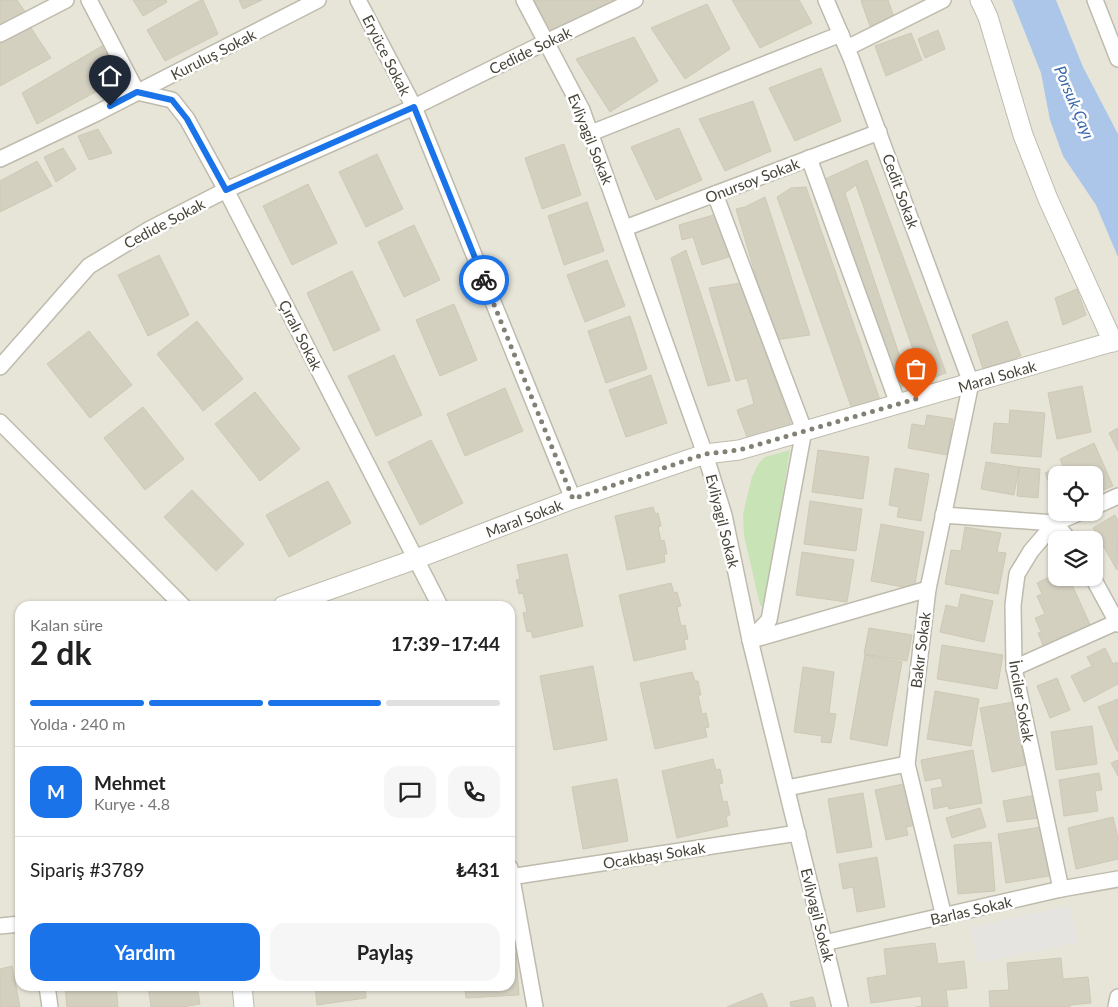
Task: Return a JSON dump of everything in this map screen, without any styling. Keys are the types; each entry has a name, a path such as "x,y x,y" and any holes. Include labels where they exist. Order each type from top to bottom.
{"street":[{"path":"0,34 66,0"},
{"path":"89,0 137,92"},
{"name":"Kuruluş Sokak","path":"0,159 318,0"},
{"name":"Eryüce Sokak","path":"358,0 414,107 573,499"},
{"name":"Evliyagil Sokak","path":"524,0 582,110 705,454 724,515 750,640 840,1007"},
{"name":"Cedide Sokak","path":"0,366 89,266 150,229 226,190 414,107 635,0"},
{"name":"Cedit Sokak","path":"826,0 847,48 879,132 971,383"},
{"path":"847,48 943,0"},
{"path":"980,0 988,17 1026,144 1048,199 1116,344"},
{"path":"1095,0 1118,59"},
{"path":"591,133 841,34"},
{"name":"Çıralı Sokak","path":"137,92 172,100 187,119 226,190 437,601"},
{"name":"Onursoy Sokak","path":"625,228 879,132"},
{"path":"809,158 898,404"},
{"path":"715,194 804,430 770,620 750,640"},
{"name":"Maral Sokak","path":"297,601 416,559 573,499 705,454 739,450 971,383 1116,344"},
{"name":"Bakır Sokak","path":"944,917 906,764 928,589 971,383"},
{"path":"0,422 178,601"},
{"path":"1103,503 1118,496"},
{"path":"943,515 1055,524 1062,521"},
{"path":"1055,524 1061,531"},
{"name":"İnciler Sokak","path":"1055,524 1032,551 1017,574 1013,605 1014,668 1061,889"},
{"path":"1014,668 1118,623 1097,586"},
{"path":"750,640 928,589"},
{"path":"787,788 906,764"},
{"name":"Ocakbaşı Sokak","path":"515,873 798,833"},
{"name":"Barlas Sokak","path":"824,943 1061,889 1118,879"},
{"path":"515,896 535,1007"},
{"path":"0,926 15,924"},
{"path":"48,991 50,1007"},
{"path":"242,991 244,1007"},
{"path":"1116,1007 1118,997"}],"shaded area":[{"path":"0,0 1118,0 1118,1007 0,1007"},
{"path":"1070,906 1078,942 978,963 970,927"}],"green space":[{"path":"790,450 765,606 763,607 760,605 744,536 743,514 752,477 759,463 765,457"}],"water":[{"name":"Porsuk Çayı","path":"1012,0 1056,0 1083,67 1118,134 1118,257 1096,205 1063,156 1050,120 1041,73"}],"building":[{"path":"0,0 17,0 26,13 0,26"},
{"path":"133,0 166,0 167,2 143,16"},
{"path":"203,0 218,34 165,61 147,30"},
{"path":"239,0 262,0 243,9"},
{"path":"534,0 623,0 551,30"},
{"path":"732,0 799,0 812,23 760,48"},
{"path":"888,0 894,17 870,26 861,1"},
{"path":"707,4 730,49 685,79 651,28"},
{"path":"29,25 51,58 0,86 0,40"},
{"path":"938,30 945,49 925,58 918,39"},
{"path":"911,33 922,60 886,76 875,46"},
{"path":"634,37 658,81 610,112 576,59"},
{"path":"102,46 119,79 37,124 22,93"},
{"path":"821,68 841,121 795,141 769,88"},
{"path":"753,101 771,151 725,171 699,119"},
{"path":"679,128 702,180 656,200 631,147"},
{"path":"98,129 112,153 89,160 78,136"},
{"path":"564,144 581,195 542,209 525,158"},
{"path":"63,148 76,169 56,182 44,157"},
{"path":"377,154 403,209 366,227 339,172"},
{"path":"867,160 946,373 924,381 856,185 845,193 909,384 891,390 823,180"},
{"path":"37,161 52,186 0,212 0,181"},
{"path":"308,184 337,243 292,265 263,206"},
{"path":"806,187 881,403 854,415 777,197 791,188"},
{"path":"765,197 810,335 775,340 736,209 745,207"},
{"path":"587,202 604,251 564,265 548,216"},
{"path":"717,214 729,257 702,265 693,237 682,240 679,225"},
{"path":"414,225 440,280 404,297 378,242"},
{"path":"686,250 730,381 708,386 671,258"},
{"path":"159,255 189,315 148,336 118,275"},
{"path":"607,260 625,306 585,322 567,275"},
{"path":"352,271 380,330 334,351 307,293"},
{"path":"741,283 792,427 750,445 737,410 754,404 747,378 736,381 709,288"},
{"path":"1077,289 1086,315 1063,325 1055,298"},
{"path":"454,304 477,360 440,376 416,320"},
{"path":"630,316 647,369 606,383 588,331"},
{"path":"197,321 243,379 203,411 157,354"},
{"path":"1007,321 1021,356 983,369 972,335"},
{"path":"89,331 132,385 90,418 47,364"},
{"path":"394,355 422,415 376,436 348,376"},
{"path":"651,375 667,423 626,437 609,390"},
{"path":"1082,386 1091,432 1057,439 1048,393"},
{"path":"505,388 523,431 465,456 447,414"},
{"path":"255,392 300,449 260,481 215,424"},
{"path":"143,407 184,459 145,490 104,438"},
{"path":"1010,410 1045,413 1041,457 991,453 994,423 1009,424"},
{"path":"927,415 953,419 947,455 908,448 912,424 925,426"},
{"path":"1118,428 1118,451 1109,433"},
{"path":"431,440 463,503 420,525 388,462"},
{"path":"1094,443 1113,486 1103,490 1103,466 1063,466 1060,459"},
{"path":"818,450 869,457 863,499 812,492"},
{"path":"986,462 1019,467 1014,495 981,489"},
{"path":"1019,467 1040,469 1038,498 1017,496"},
{"path":"895,468 929,474 921,521 897,517 899,507 889,505"},
{"path":"328,481 351,523 289,557 266,515"},
{"path":"192,490 244,544 216,571 164,517"},
{"path":"810,501 862,509 856,551 804,544"},
{"path":"653,507 655,514 658,513 661,526 658,527 661,541 664,540 667,554 664,554 665,562 627,570 615,516"},
{"path":"1115,515 1118,521 1117,570 1103,546 1103,531 1095,531 1093,528"},
{"path":"881,524 924,532 914,589 871,581"},
{"path":"965,527 1001,533 997,552 1006,553 998,594 945,584 951,550 961,551"},
{"path":"802,552 854,560 847,602 796,595"},
{"path":"567,554 583,626 533,638 531,631 527,632 523,613 527,612 523,593 519,594 516,580 520,579 517,565"},
{"path":"1048,578 1048,586 1073,586 1093,631 1046,652 1038,633 1041,632 1035,618 1045,614 1037,596 1042,594 1037,583"},
{"path":"671,583 674,593 677,592 681,606 677,607 681,626 685,625 688,639 684,640 686,649 634,661 619,595"},
{"path":"961,594 993,601 984,642 940,632 946,605 958,608"},
{"path":"869,628 912,635 907,661 864,654"},
{"path":"942,645 1003,655 997,689 937,679"},
{"path":"1105,648 1113,664 1117,662 1118,684 1084,702 1071,676 1092,666 1087,657"},
{"path":"865,655 902,662 887,746 850,739"},
{"path":"593,666 607,740 554,750 540,676"},
{"path":"803,667 834,672 829,713 836,714 831,743 821,742 822,736 794,732"},
{"path":"692,672 695,681 698,681 701,695 698,695 702,714 706,713 709,727 705,728 707,737 655,749 640,683"},
{"path":"1057,678 1070,710 1050,718 1037,686"},
{"path":"935,691 979,699 971,746 927,739"},
{"path":"1118,699 1118,751 1117,751 1098,707"},
{"path":"1013,702 1025,765 992,772 980,708"},
{"path":"1092,726 1097,764 1056,770 1051,732"},
{"path":"973,750 982,803 949,809 948,806 934,809 931,789 943,787 941,778 925,781 921,760"},
{"path":"713,759 716,770 720,769 723,783 719,784 723,802 727,801 730,815 726,817 728,826 677,838 662,771"},
{"path":"1118,760 1118,776 1111,763"},
{"path":"1099,773 1102,790 1095,791 1098,811 1064,816 1059,780"},
{"path":"617,779 628,841 583,849 572,787"},
{"path":"908,783 916,825 906,827 908,835 886,840 875,790"},
{"path":"863,793 872,847 837,853 828,799"},
{"path":"1036,795 1039,818 1007,822 1003,801"},
{"path":"980,808 986,827 952,838 946,818"},
{"path":"1113,817 1118,838 1118,859 1076,869 1068,828"},
{"path":"1041,827 1049,876 1006,883 998,834"},
{"path":"991,842 995,891 958,894 954,845"},
{"path":"877,857 885,907 857,912 853,887 843,889 839,864"},
{"path":"935,943 938,964 964,961 967,988 946,990 948,1007 916,1007 922,1006 921,996 871,1003 867,978 887,975 884,949"},
{"path":"516,953 519,995 466,998 465,991 515,991"},
{"path":"1061,958 1063,979 1088,977 1091,1003 1070,1005 1070,1007 990,1007 989,991 1009,990 1007,963"},
{"path":"12,966 15,991 17,991 20,1007 0,1007 0,969"},
{"path":"65,991 116,991 118,1007 67,1007"},
{"path":"149,991 198,991 200,1004 183,1007 151,1007"},
{"path":"316,991 365,991 366,998 317,1005"},
{"path":"762,993 768,1007 727,1007"},
{"path":"813,997 816,1007 791,1007 790,1002"}],"way so far":[{"path":"484,280 573,499 705,454 739,450 916,399"}],"route":[{"path":"110,106 137,92 172,100 187,119 226,190 414,107 484,280"}]}
